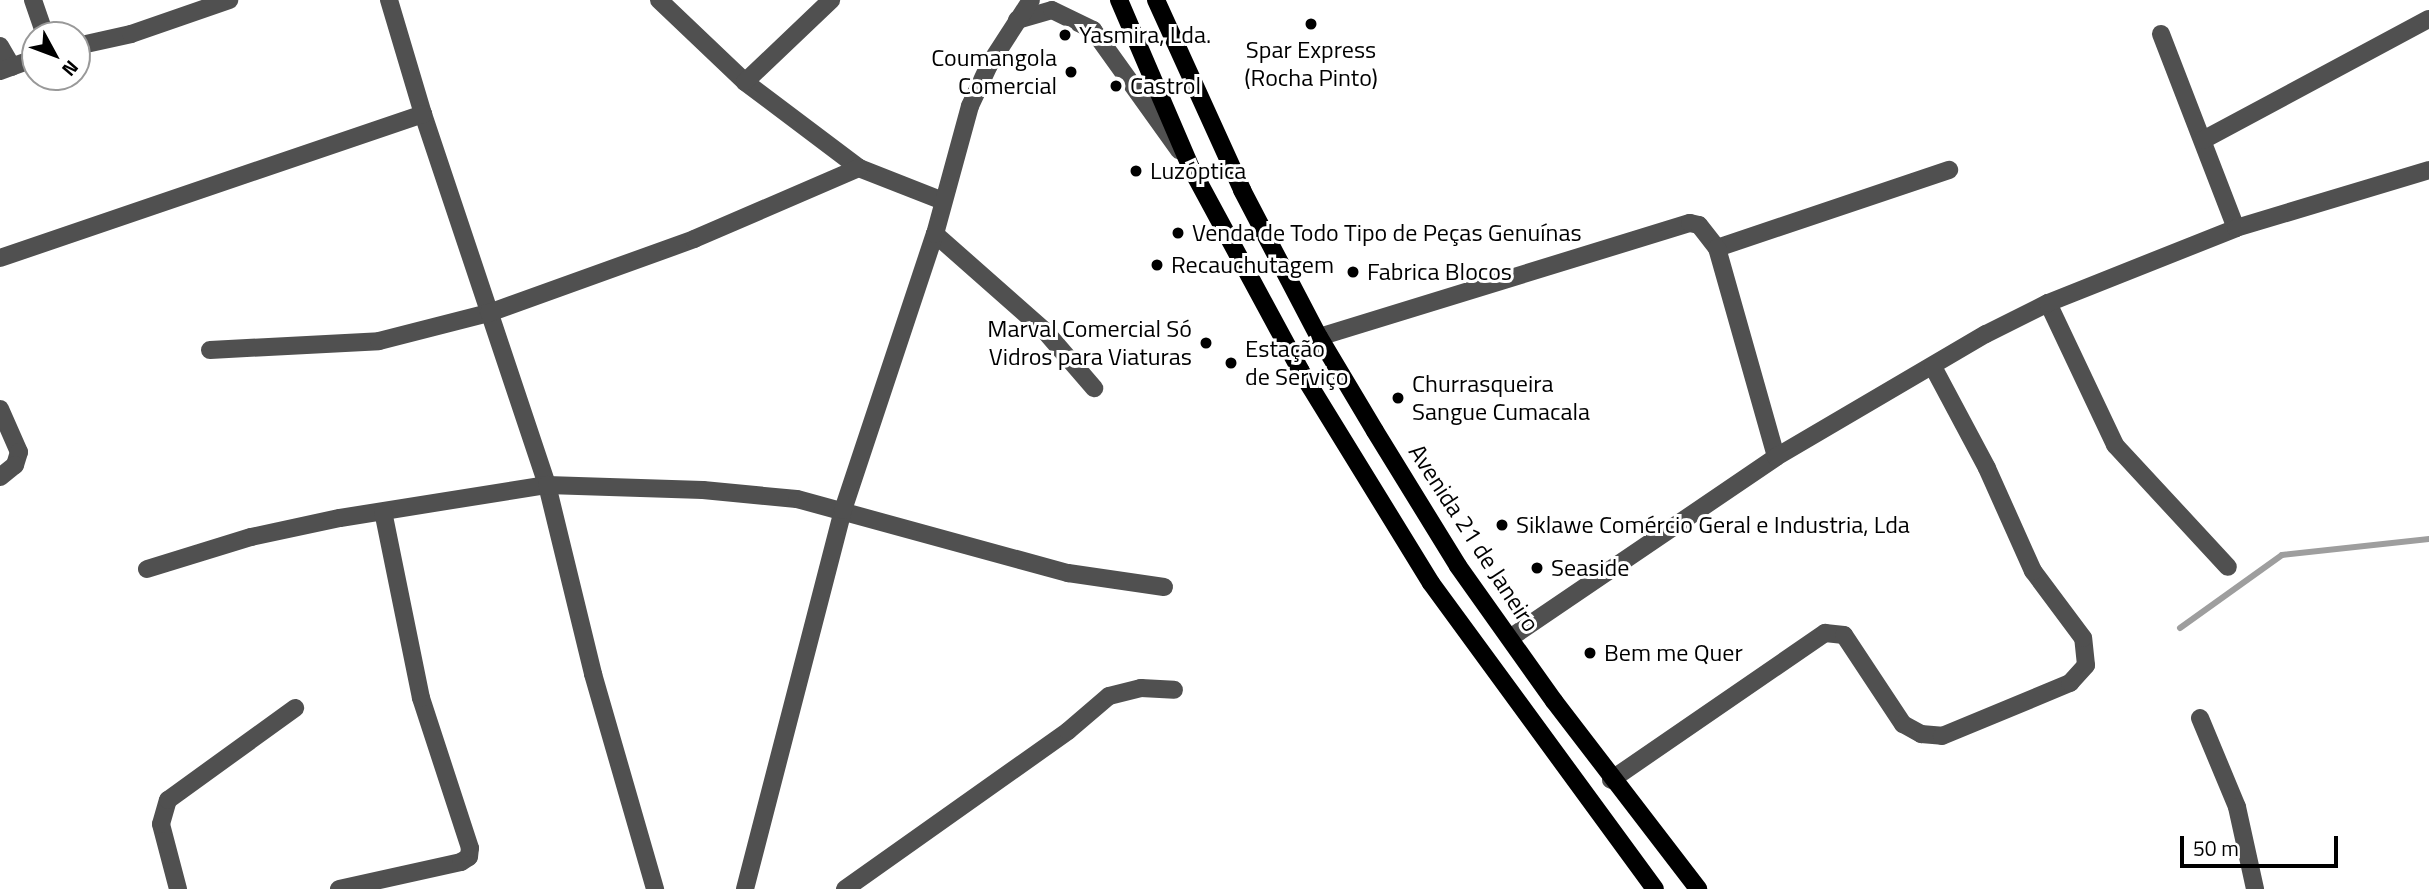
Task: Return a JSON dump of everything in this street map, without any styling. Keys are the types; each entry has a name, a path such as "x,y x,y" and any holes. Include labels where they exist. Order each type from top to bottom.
{"main road":[{"path":"1119,0 1191,168 1300,370 1424,572 1655,889"},
{"name":"Avenida 21 de Janeiro","path":"1156,0 1242,190 1319,337 1458,566 1611,780 1699,889"}],"street":[{"path":"33,0 40,21"},
{"path":"91,43 131,34 229,0"},
{"path":"389,0 423,114 547,485 593,674 655,889"},
{"path":"659,0 745,82 859,168 943,201"},
{"path":"745,82 831,0"},
{"path":"745,889 843,510 935,234 970,106 1014,22 1031,0"},
{"path":"1014,22 1052,10 1093,30 1191,168"},
{"path":"2203,140 2429,19"},
{"path":"2161,34 2236,228"},
{"path":"0,46 6,69"},
{"path":"0,258 423,114"},
{"path":"210,350 379,341 489,313 694,239 859,168"},
{"path":"1717,248 1950,170"},
{"path":"1510,638 1776,457 2048,303 2236,228 2429,170"},
{"path":"1319,337 1690,223 1706,230 1717,248 1776,457"},
{"path":"935,234 1044,330 1094,388"},
{"path":"2048,303 2115,445 2228,567"},
{"path":"1611,780 1825,633 1844,635 1903,724 1921,734 1942,736 2070,683 2086,665 2083,638 2033,572 1987,468 1933,367"},
{"path":"0,409 19,453 15,466 0,477"},
{"path":"147,569 251,537 547,485 704,490 797,499 1069,573 1164,587"},
{"path":"339,889 461,862 469,857 470,848 421,698 383,512"},
{"path":"845,889 1068,731 1109,696 1141,688 1174,690"},
{"path":"178,889 161,824 168,800 295,708"},
{"path":"2200,719 2237,807 2255,889"}],"waterway":[{"path":"2180,628 2282,555 2429,539"}],"place":[{"name":"Spar Express (Rocha Pinto)","path":"1311,24"},
{"name":"Yasmira, Lda.","path":"1065,35"},
{"name":"Coumangola Comercial","path":"1071,72"},
{"name":"Castrol","path":"1116,86"},
{"name":"Luzóptica","path":"1136,171"},
{"name":"Venda de Todo Tipo de Peças Genuínas","path":"1178,233"},
{"name":"Recauchutagem","path":"1157,265"},
{"name":"Fabrica Blocos","path":"1353,272"},
{"name":"Marval Comercial Só Vidros para Viaturas","path":"1206,343"},
{"name":"Estação de Serviço","path":"1231,363"},
{"name":"Churrasqueira Sangue Cumacala","path":"1398,398"},
{"name":"Siklawe Comércio Geral e Industria, Lda","path":"1502,525"},
{"name":"Seaside","path":"1537,568"},
{"name":"Bem me Quer","path":"1590,653"}]}
